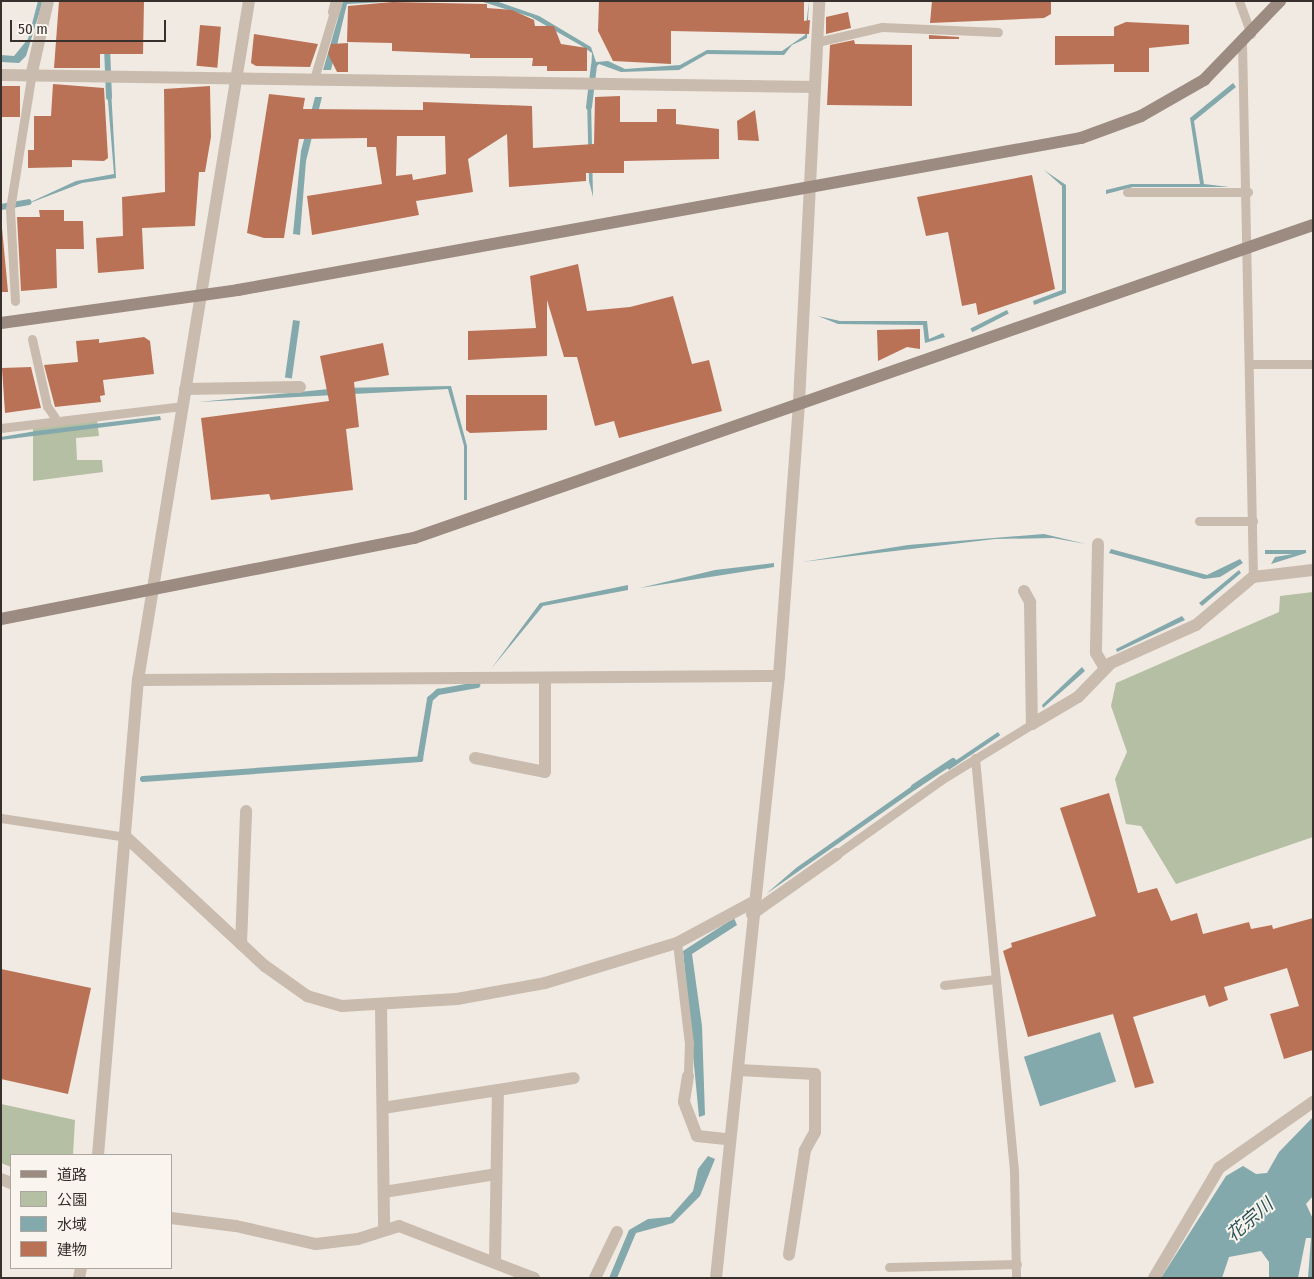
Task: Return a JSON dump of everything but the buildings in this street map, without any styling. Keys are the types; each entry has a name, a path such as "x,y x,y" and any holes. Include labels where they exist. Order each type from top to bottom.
{"street":[{"path":"32,72 48,1"},
{"path":"98,1154 138,680 249,1"},
{"path":"716,1278 728,1139 738,1070 753,908 779,676 800,402 819,1"},
{"path":"1,323 200,295 811,189 1081,138 1142,116 1204,80 1247,38 1280,1"},
{"path":"1,75 32,72 237,78 815,87"},
{"path":"1,619 414,538 800,402 1313,225"},
{"path":"185,390 300,387"},
{"path":"1098,544 1096,653 1104,667"},
{"path":"1024,591 1030,602 1032,724 1078,697 1104,667 1196,626 1253,577 1313,570"},
{"path":"138,680 779,676"},
{"path":"475,758 545,772 545,678"},
{"path":"241,944 246,811"},
{"path":"126,837 241,944 307,996 342,1006 381,1005 506,992 677,943 753,908 837,854"},
{"path":"381,1005 384,1227"},
{"path":"738,1070 815,1074 815,1132 805,1150 789,1256"},
{"path":"688,1076 684,1102 697,1136 728,1139"},
{"path":"383,1108 574,1078"},
{"path":"495,1261 498,1090"},
{"path":"1154,1278 1219,1168 1313,1102"},
{"path":"384,1192 496,1174"},
{"path":"172,1218 236,1226 316,1244 358,1239 384,1227 399,1226 495,1261 534,1278"},
{"path":"595,1278 617,1232"}],"lane":[{"path":"1239,1 1247,38 1253,577"},
{"path":"314,79 336,7"},
{"path":"817,42 882,27 998,32"},
{"path":"15,301 10,209 32,72"},
{"path":"1128,192 1248,192"},
{"path":"32,338 47,406 55,418"},
{"path":"1252,364 1313,364"},
{"path":"1,428 55,418 182,406"},
{"path":"1199,521 1253,521"},
{"path":"837,854 975,758 1032,724"},
{"path":"975,758 1014,1172 1016,1278"},
{"path":"1,818 126,837"},
{"path":"677,943 689,1043 688,1076"},
{"path":"944,985 996,979"},
{"path":"889,1267 1017,1264"}],"green space":[{"path":"97,419 99,436 76,438 77,460 102,460 103,472 33,481 33,427"},
{"path":"1313,592 1313,837 1176,884 1141,826 1126,824 1115,779 1127,752 1111,706 1116,683 1279,612 1280,596"},
{"path":"1,1104 75,1120 73,1154 10,1154 10,1167 1,1163"}],"water":[{"path":"38,1 43,1 26,56 19,63 1,62 1,55 14,56 28,39"},
{"path":"343,1 405,1 347,4 331,70 323,70"},
{"path":"480,1 496,1 539,16 591,47 596,62 608,61 625,69 680,65 707,50 782,51 805,35 809,1 807,38 792,45 784,55 707,54 679,70 621,72 599,64 591,72 592,53 580,45 531,17"},
{"path":"1233,83 1236,87 1194,121 1204,184 1229,187 1133,187 1106,194 1106,190 1131,184 1200,184 1190,118"},
{"path":"107,89 111,89 116,178 82,183 22,206 76,181 114,174"},
{"path":"315,97 322,97 306,161 300,235 293,234 301,151"},
{"path":"587,98 591,98 593,197 589,181"},
{"path":"1044,170 1066,185 1066,293 1034,305 1033,301 1062,290 1062,186"},
{"path":"1007,310 1009,314 972,332 970,329"},
{"path":"818,316 840,321 927,321 929,339 943,333 945,337 925,343 923,325 838,324"},
{"path":"293,320 300,321 292,378 285,377"},
{"path":"451,386 467,446 467,500 464,500 464,446 448,389 199,402 339,388"},
{"path":"160,416 161,420 1,440 1,437 36,431"},
{"path":"1044,534 1086,544 1053,538 995,539 802,562 908,545"},
{"path":"1111,549 1207,575 1240,559 1243,563 1220,577 1204,579 1109,553"},
{"path":"1265,550 1306,550 1306,553 1271,564 1275,557 1293,554 1265,554"},
{"path":"774,563 774,567 640,588 715,570"},
{"path":"1239,570 1241,573 1202,606 1199,603"},
{"path":"628,585 628,590 543,606 491,669 540,603"},
{"path":"1182,616 1185,620 1117,652 1116,649"},
{"path":"1082,667 1085,671 1043,708 1042,705"},
{"path":"998,732 1000,735 949,770 947,767"},
{"path":"919,781 922,785 766,894 796,868"},
{"path":"734,918 737,925 692,954 702,1026 705,1115 699,1117 683,951"},
{"path":"1100,1032 1116,1081 1040,1106 1024,1057"},
{"name":"花宗川","path":"1313,1117 1313,1196 1306,1204 1313,1219 1313,1278 1308,1278 1311,1238 1306,1238 1298,1278 1269,1278 1269,1262 1261,1251 1229,1257 1222,1278 1161,1278 1226,1176 1243,1166 1256,1174 1267,1173 1279,1152"},
{"path":"708,1156 715,1159 700,1196 673,1223 636,1233 617,1278 609,1278 629,1230 648,1219 670,1217 693,1191 698,1169"}],"waterway":[{"path":"107,47 109,97"},
{"path":"589,107 594,65"},
{"path":"1,207 29,202"},
{"path":"143,779 420,759 430,699 438,692 477,685"},
{"path":"914,787 953,761"}]}
